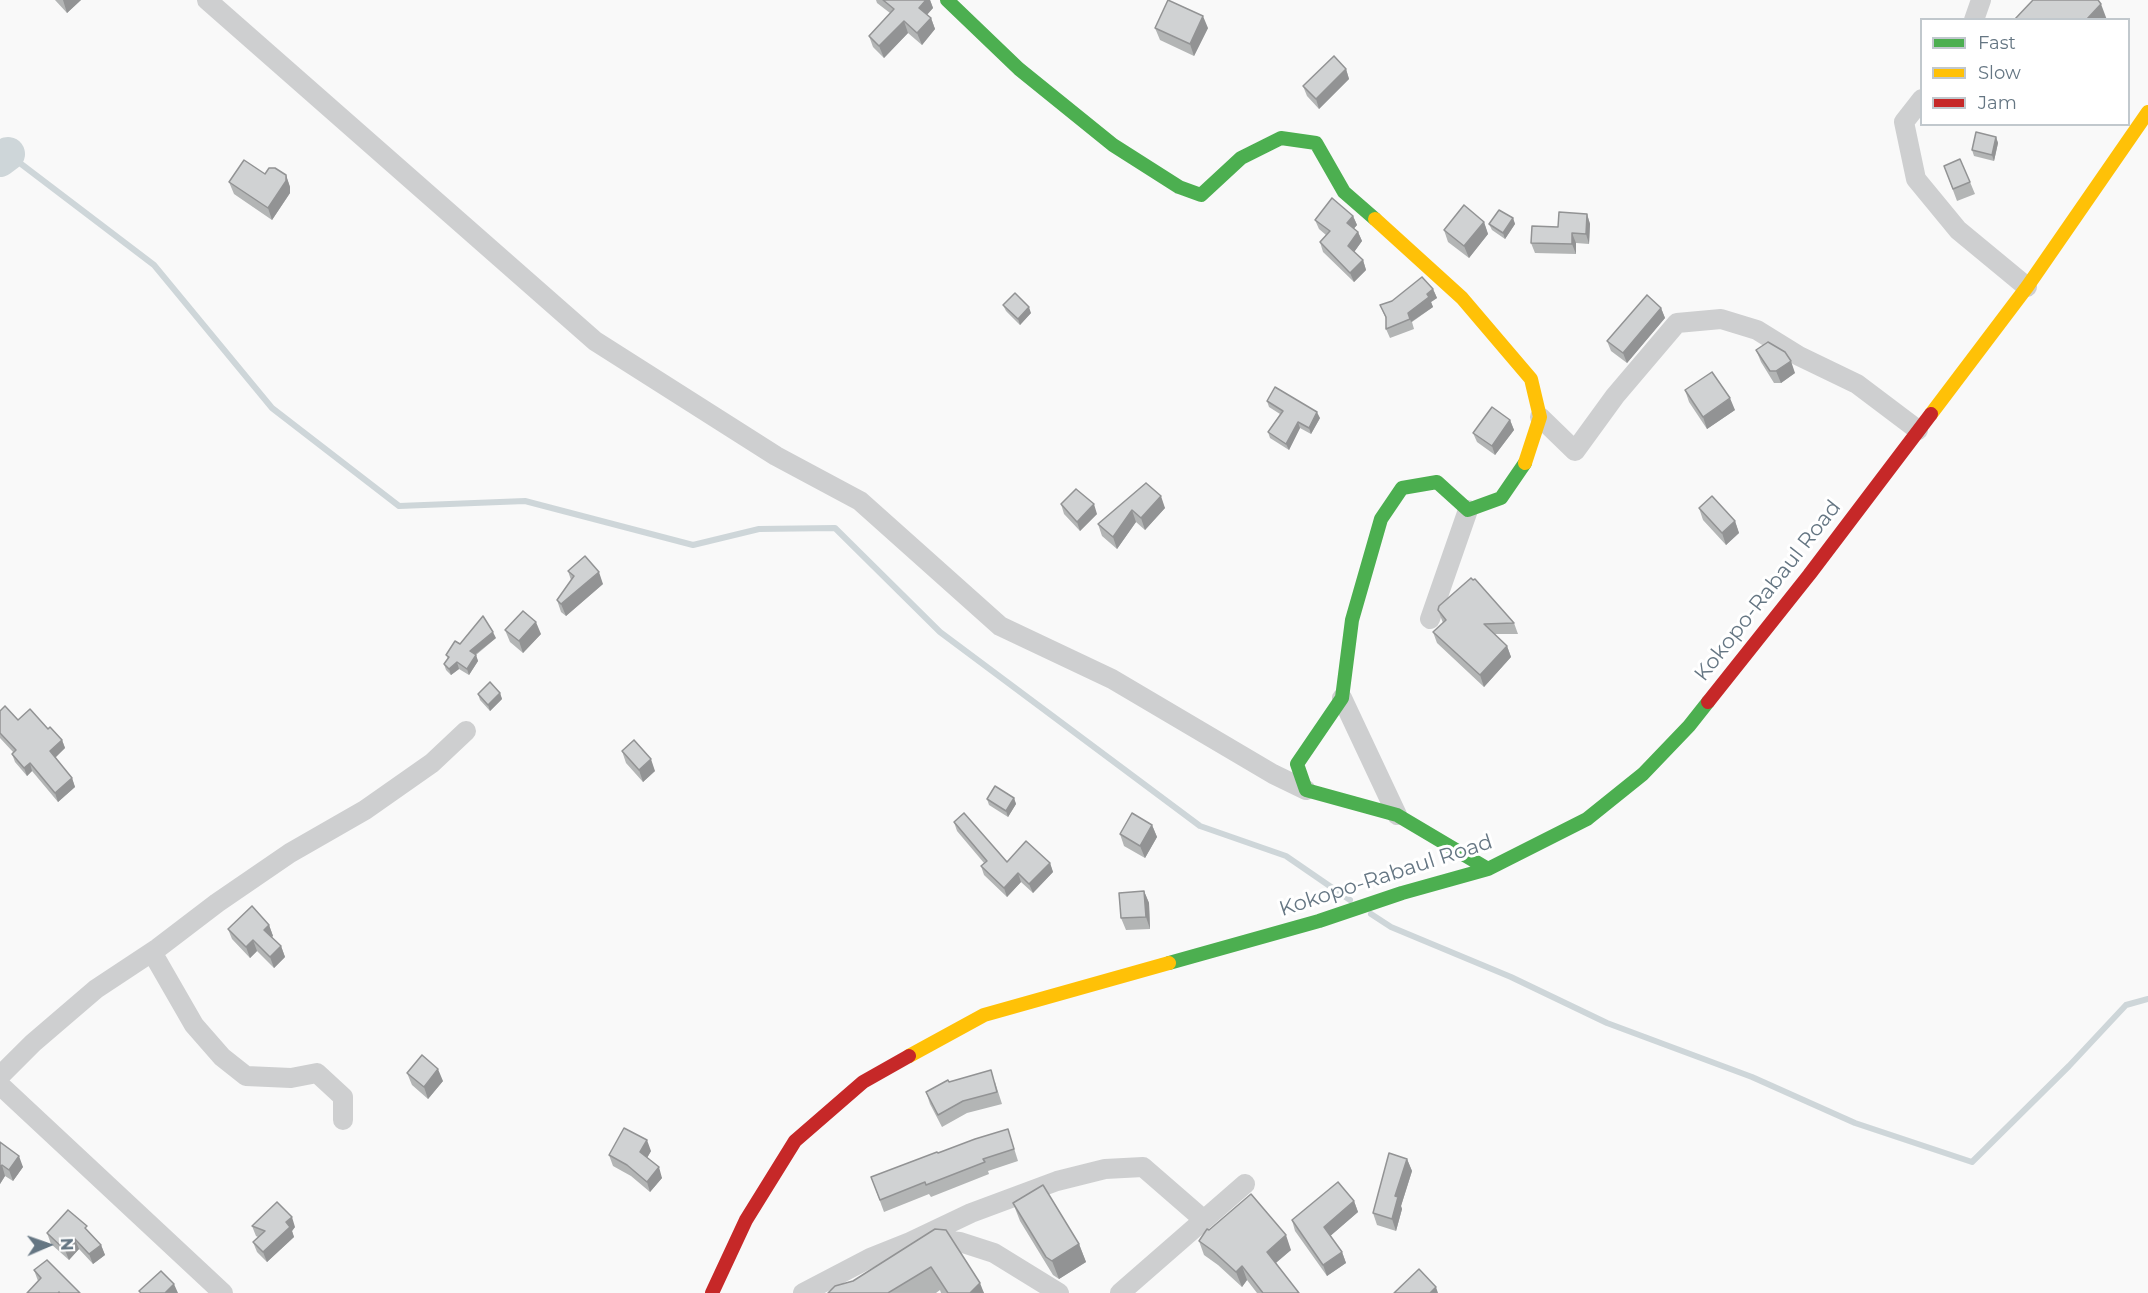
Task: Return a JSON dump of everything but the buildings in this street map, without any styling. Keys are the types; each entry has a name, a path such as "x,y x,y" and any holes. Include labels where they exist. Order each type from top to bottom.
{"main road":[{"path":"947,0 1019,69 1113,145 1179,187 1201,195 1241,158 1281,138 1316,143 1344,192 1407,246 1462,298 1531,379 1540,417 1523,468 1501,498 1468,510 1437,482 1402,488 1381,519 1352,620 1342,698 1297,764 1306,790 1396,815 1488,869"},
{"name":"Kokopo-Rabaul Road","path":"712,1293 746,1220 795,1141 863,1082 984,1016 1318,921 1402,893 1488,869 1587,819 1643,774 1689,726 1809,575 2026,287 2148,112"}],"street":[{"path":"207,0 595,341 776,456 860,501 1000,626 1112,679 1273,774 1306,790"},
{"path":"1975,18 1981,0"},
{"path":"1920,102 1904,122 1916,179 1958,230 2026,287"},
{"path":"1540,417 1575,451 1615,396 1677,323 1721,319 1757,330 1799,356 1857,384 1918,430"},
{"path":"1430,619 1468,510"},
{"path":"1342,698 1396,815"},
{"path":"0,1076 33,1043 96,989 152,952 217,903 290,853 384,797 432,762 466,731"},
{"path":"152,952 194,1025 222,1057 246,1076 291,1078 317,1073 343,1097 344,1120"},
{"path":"0,1085 223,1293"},
{"path":"804,1293 870,1258 971,1213 1057,1181 1105,1169 1143,1167 1204,1220"},
{"path":"1120,1293 1245,1184"},
{"path":"918,1238 960,1242 994,1253 1059,1293"}],"waterway":[{"path":"0,151 8,154 154,265 272,408 399,506 525,501 693,545 759,529 835,528 940,632 1200,826 1286,856 1350,900"},
{"path":"0,160 8,154"},
{"path":"1371,914 1391,927 1511,977 1607,1023 1752,1077 1855,1123 1972,1162 2069,1066 2126,1005 2148,999"}],"traffic: fast":[{"path":"947,0 1019,69 1113,145 1179,187 1201,195 1241,158 1281,138 1316,143 1344,192 1375,219"},
{"path":"1488,869 1397,815 1306,790 1297,764 1342,698 1352,620 1381,519 1402,488 1437,482 1468,510 1501,498 1525,463"},
{"path":"1169,963 1319,921 1402,893 1488,869 1587,819 1643,774 1689,726 1708,702"}],"traffic: slow":[{"path":"1931,414 2027,287 2148,112"},
{"path":"1375,219 1462,298 1531,379 1540,417 1525,463"},
{"path":"909,1056 984,1015 1169,963"}],"traffic: jam":[{"path":"1708,702 1809,575 1931,414"},
{"path":"712,1293 746,1220 795,1141 863,1082 909,1056"}]}
